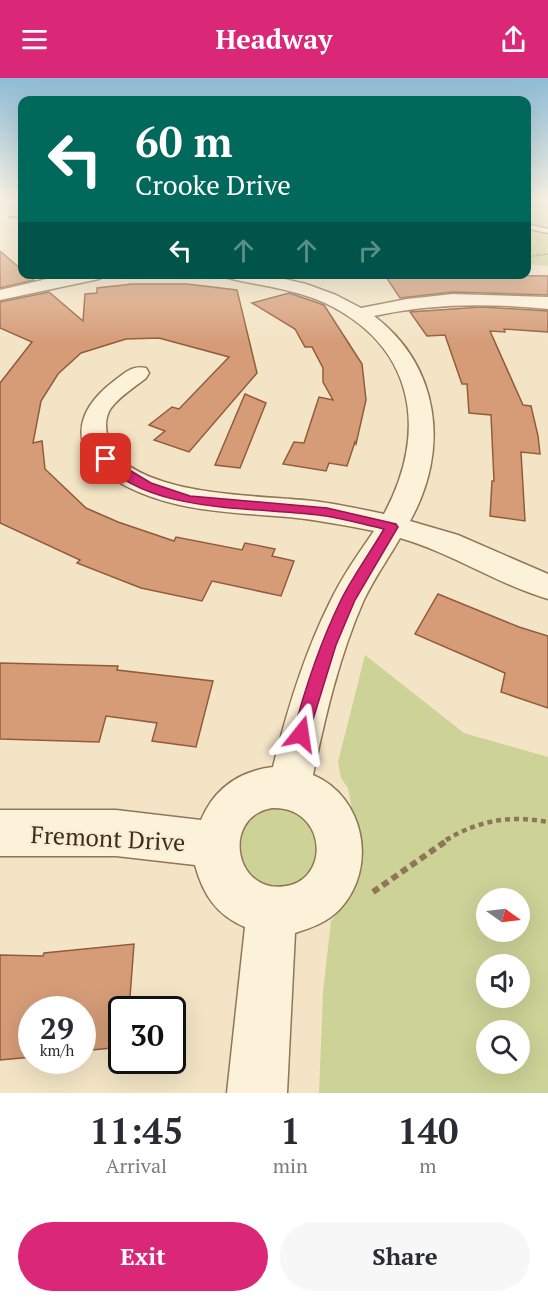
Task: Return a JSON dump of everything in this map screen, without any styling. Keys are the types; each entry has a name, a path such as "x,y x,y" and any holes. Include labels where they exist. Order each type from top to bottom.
{"street":[{"path":"0,296 72,279"},
{"path":"256,279 306,290 359,314 380,330 404,357 413,374 420,402 422,434 418,462 411,486 392,527 348,599 328,645 315,681 289,787"},
{"path":"359,314 414,302 449,298 498,298 548,303"},
{"path":"138,373 103,403 93,424 99,450 106,459 147,486 188,500 327,512 422,534 460,548 548,587"},
{"path":"273,786 289,787 313,798 331,818 338,836 339,855 334,873 324,890 310,904 291,911 271,912 256,908 241,900 230,888 222,874 217,845 221,826 230,810 242,798 257,790 273,786"},
{"name":"Fremont Drive","path":"0,833 116,833 217,845"},
{"path":"257,1093 271,912"}],"path":[{"path":"531,256 548,254"},
{"path":"373,892 386,886 441,843 479,822 492,819 533,818 548,822"}],"green space":[{"path":"531,248 548,248 548,266 531,264"},
{"path":"365,655 464,733 548,757 548,1093 319,1093 323,992 331,921 350,898 357,883 361,857 348,788 341,778 338,762"},
{"path":"291,804 320,831 316,874 275,893 248,878 237,850 244,822 266,805"}],"building":[{"path":"0,251 18,267 18,279 34,280 0,288"},
{"path":"531,276 548,276 548,295 453,292 400,298 387,279 531,279"},
{"path":"132,284 187,284 237,290 257,373 189,452 154,440 165,431 149,425 172,407 179,409 229,357 159,338 126,339 81,353 58,374 41,401 33,443 42,441 45,469 86,508 118,522 174,541 176,537 242,550 245,543 275,549 272,556 294,561 281,596 212,581 202,601 141,588 77,563 80,560 0,523 0,383 32,342 0,328 0,302 49,292 83,321 85,294 97,293 97,288"},
{"path":"289,293 324,305 362,364 366,400 356,444 355,442 347,466 329,463 326,471 283,464 294,442 304,443 319,397 333,400 323,382 323,368 312,347 305,347 295,329 252,303"},
{"path":"482,307 548,311 548,332 504,329 505,332 490,331 523,405 531,406 538,436 540,454 521,452 525,521 490,516 492,481 494,481 491,415 469,413 467,384 462,384 445,335 427,336 410,312"},
{"path":"245,394 266,403 240,468 215,465"},
{"path":"438,594 519,627 548,636 548,708 501,692 505,673 415,634"},
{"path":"0,663 118,666 117,670 213,681 196,747 152,741 157,723 106,716 99,742 0,739"},
{"path":"134,944 130,996 108,996 108,1048 96,1050 96,996 18,996 18,1058 0,1060 0,955 43,956 44,953"}],"route":[{"path":"106,459 117,469 147,486 188,500 215,504 306,509 345,515 392,527 348,599 315,681 301,734"}]}
